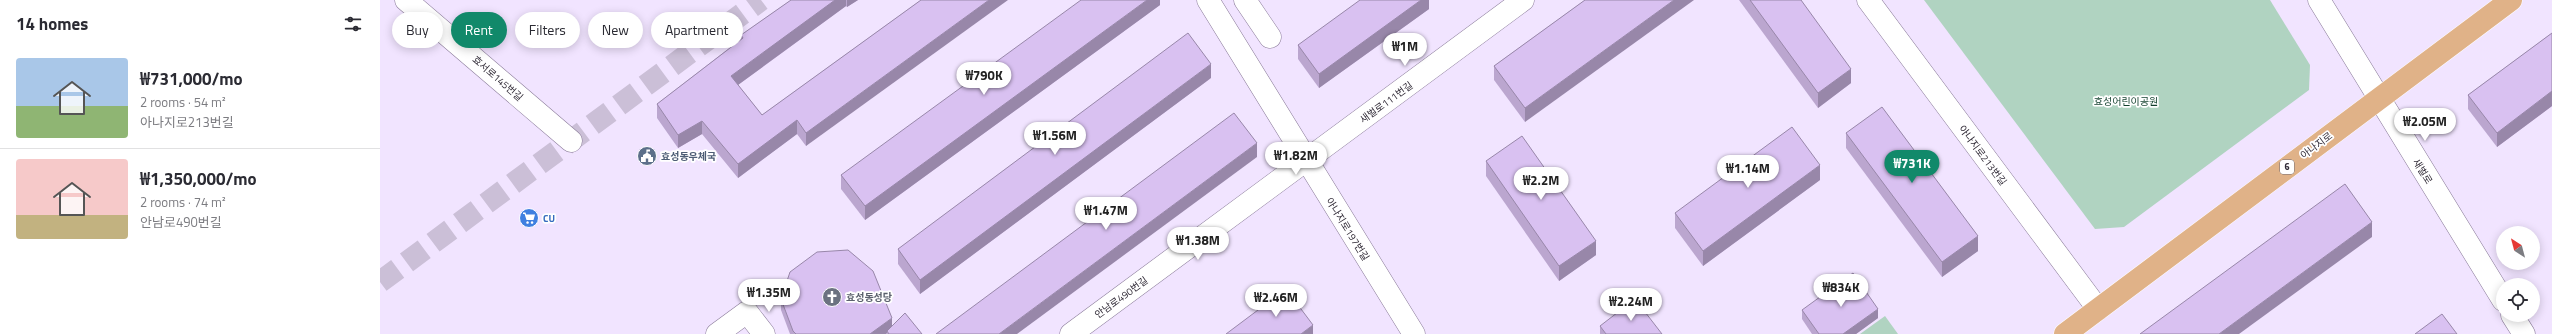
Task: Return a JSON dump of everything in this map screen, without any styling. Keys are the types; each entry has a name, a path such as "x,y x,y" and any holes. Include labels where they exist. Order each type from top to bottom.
{"main road":[{"name":"아나지로","path":"2065,334 2510,0"}],"street":[{"name":"효서로145번길","path":"406,0 571,141"},
{"name":"아나지로197번길","path":"1208,0 1414,334"},
{"path":"1245,0 1270,37"},
{"name":"새벌로111번길","path":"1306,161 1523,0"},
{"name":"아나지로213번길","path":"1868,0 2098,309"},
{"name":"새벌로","path":"2319,0 2496,289"},
{"name":"안남로490번길","path":"1071,334 1306,161"},
{"path":"717,334 747,312 764,334"},
{"path":"2516,322 2524,334"}],"green space":[{"name":"효성어린이공원","path":"1924,0 2270,0 2310,65 2309,90 2124,227 2095,229"},
{"path":"1885,316 1898,334 1860,334"}],"building":[{"path":"791,0 835,0 731,76 762,115 921,0 989,0 806,133 797,120 738,164 702,121 678,135 657,104 730,48 743,48 743,34"},
{"path":"1081,0 1147,0 865,206 841,175"},
{"path":"1360,0 1421,0 1319,74 1298,45"},
{"path":"1585,0 1674,0 1525,108 1494,66"},
{"path":"1750,0 1801,0 1851,69 1818,93"},
{"path":"1188,33 1211,64 920,280 898,249"},
{"path":"2552,33 2552,91 2497,133 2468,95"},
{"path":"1882,107 1978,236 1942,262 1846,133"},
{"path":"1234,113 1257,143 999,334 936,334"},
{"path":"1792,127 1820,165 1703,251 1675,213"},
{"path":"1522,136 1596,241 1559,266 1486,161"},
{"path":"2345,184 2372,222 2219,334 2140,334"},
{"name":"효성동성당","path":"848,250 873,271 892,318 870,334 796,334 793,331 781,299 790,272 817,252"},
{"path":"1853,273 1878,309 1843,334 1819,334 1802,310"},
{"path":"1286,289 1313,325 1301,334 1226,334"},
{"path":"1635,299 1662,334 1606,334 1600,326"},
{"path":"905,313 922,334 889,334 887,331"},
{"path":"2442,314 2457,334 2415,334"}],"tunnel":[{"path":"380,282 761,0"}],"place":[{"name":"효성동우체국","path":"647,156"},
{"name":"CU","path":"529,218"},
{"name":"효성동성당","path":"832,297"}]}
